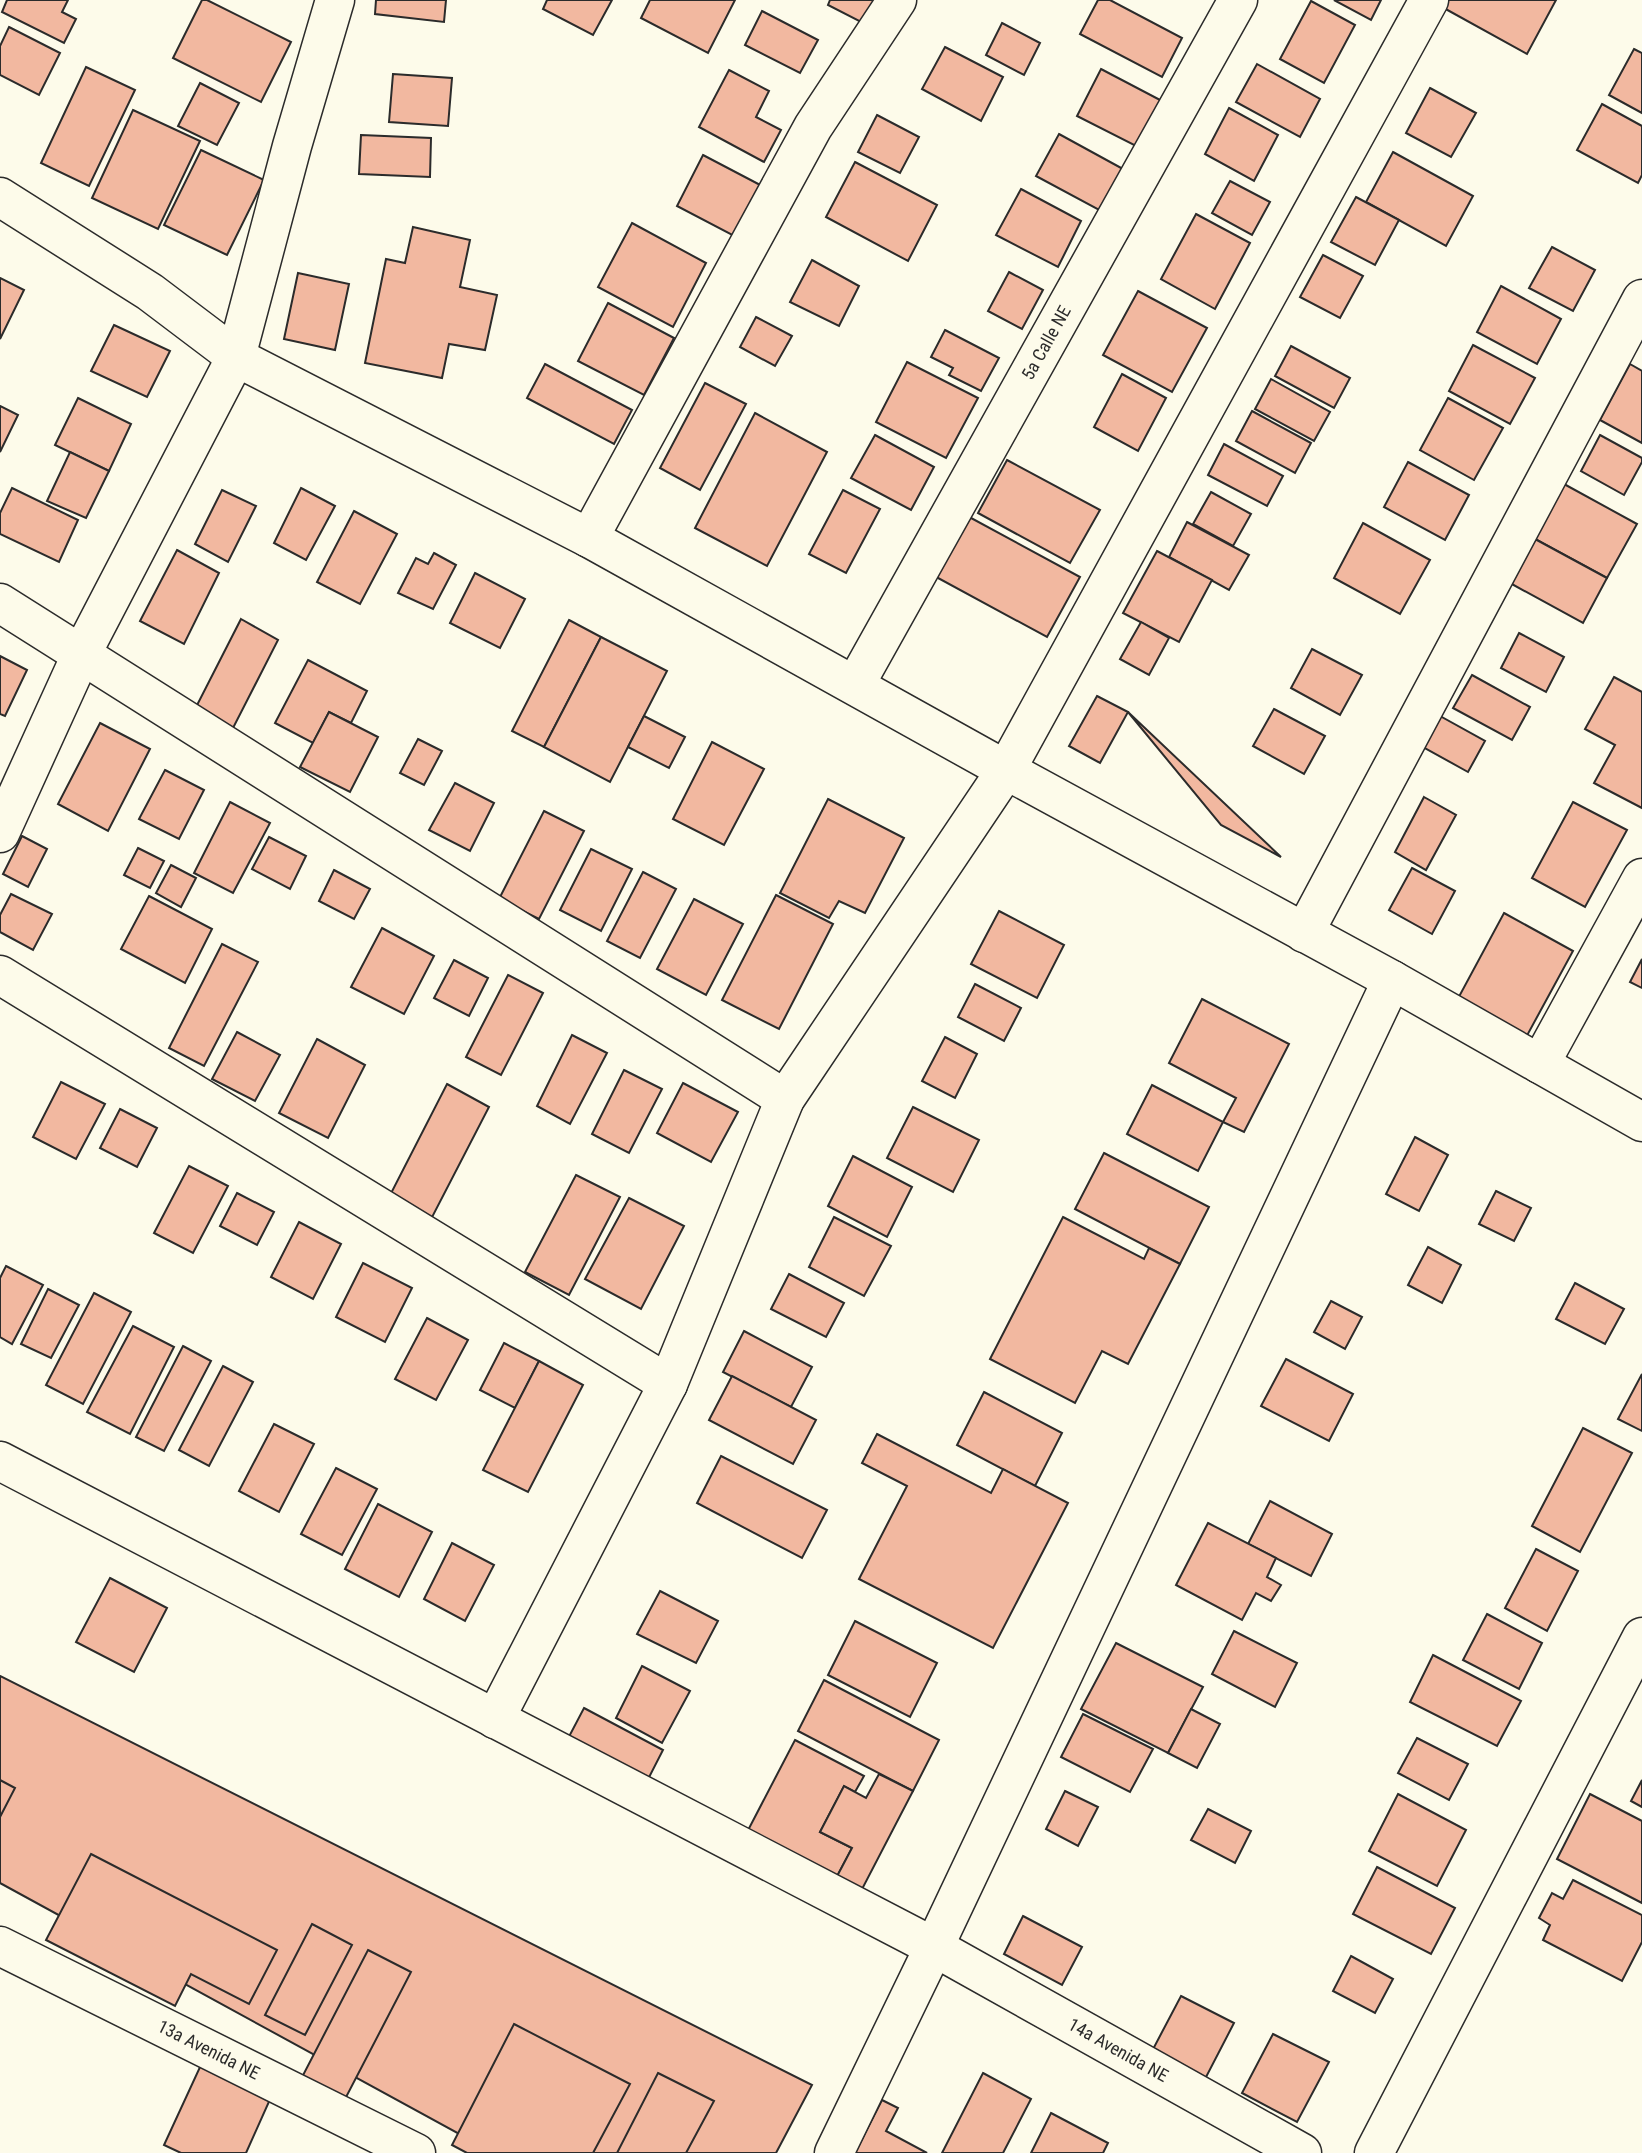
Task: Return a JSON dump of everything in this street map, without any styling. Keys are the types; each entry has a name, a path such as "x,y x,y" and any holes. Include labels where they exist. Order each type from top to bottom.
{"street":[{"path":"0,833 82,653 236,357 292,146 335,0"},
{"path":"589,538 813,127 897,0"},
{"name":"5a Calle NE","path":"855,685 1238,0"},
{"path":"495,1719 668,1384 785,1099 1006,770 1429,0"},
{"path":"0,197 150,292 236,357 589,538 1006,770 1392,980 1642,1122"},
{"path":"1304,933 1642,299"},
{"path":"0,603 785,1099"},
{"path":"1540,1064 1642,878"},
{"path":"0,975 668,1384"},
{"path":"834,2153 934,1948 1392,980"},
{"name":"14a Avenida NE","path":"0,1461 934,1948 1302,2153"},
{"path":"1374,2153 1642,1637"},
{"name":"13a Avenida NE","path":"0,1946 416,2153"}],"building":[{"path":"7,0 68,0 62,12 76,19 64,43 2,12"},
{"path":"202,0 207,0 291,42 261,102 173,58"},
{"path":"376,0 446,0 444,22 375,14"},
{"path":"547,0 612,0 593,35 543,9"},
{"path":"650,0 735,0 708,53 641,18"},
{"path":"830,0 875,0 863,23 828,5"},
{"path":"1098,0 1110,0 1182,38 1162,77 1080,34"},
{"path":"1334,0 1381,0 1371,20"},
{"path":"1446,0 1556,0 1527,54 1442,7"},
{"path":"1311,1 1355,25 1324,83 1280,59"},
{"path":"762,11 818,40 800,73 745,45"},
{"path":"1002,23 1040,43 1024,75 986,55"},
{"path":"9,27 60,53 39,95 0,75 0,46"},
{"path":"945,47 1003,77 981,121 922,89"},
{"path":"1634,49 1642,53 1642,113 1609,95"},
{"path":"1257,64 1320,99 1300,137 1236,102"},
{"path":"86,67 135,90 89,186 41,163"},
{"path":"1101,69 1162,101 1138,147 1077,116"},
{"path":"729,70 769,91 756,117 781,130 764,162 699,127"},
{"path":"393,74 452,78 448,126 389,122"},
{"path":"200,83 239,103 217,145 178,126"},
{"path":"1430,88 1476,113 1451,157 1406,133"},
{"path":"1602,104 1642,126 1642,175 1638,183 1577,150"},
{"path":"1229,108 1278,135 1254,181 1205,154"},
{"path":"133,110 200,141 158,229 92,198"},
{"path":"877,115 919,137 900,173 858,152"},
{"path":"1059,134 1123,169 1101,211 1036,176"},
{"path":"361,135 431,138 430,177 359,174"},
{"path":"201,150 264,180 227,255 164,225"},
{"path":"1393,152 1473,196 1446,246 1366,202"},
{"path":"703,155 764,187 738,238 677,206"},
{"path":"855,162 937,205 908,261 826,217"},
{"path":"1230,181 1270,202 1252,235 1212,213"},
{"path":"1021,189 1081,221 1058,267 996,235"},
{"path":"1356,197 1399,220 1375,265 1331,242"},
{"path":"1196,214 1250,243 1215,309 1161,279"},
{"path":"632,223 706,263 673,327 598,287"},
{"path":"413,227 470,240 460,287 497,295 485,350 449,344 442,378 365,363 386,259 405,263"},
{"path":"1552,247 1595,270 1573,311 1529,288"},
{"path":"1323,255 1363,276 1340,318 1300,297"},
{"path":"812,260 859,286 839,326 790,302"},
{"path":"1009,272 1043,290 1022,329 988,311"},
{"path":"298,273 349,284 335,350 284,339"},
{"path":"0,278 24,290 0,339"},
{"path":"1501,286 1561,319 1537,364 1477,332"},
{"path":"1138,291 1207,328 1172,392 1103,355"},
{"path":"608,303 674,338 644,395 578,361"},
{"path":"756,317 792,336 775,366 740,347"},
{"path":"114,325 170,351 147,397 91,371"},
{"path":"945,330 999,358 981,391 949,375 953,368 931,357"},
{"path":"1473,345 1535,378 1510,424 1449,391"},
{"path":"1291,346 1350,378 1334,408 1275,376"},
{"path":"907,362 978,398 946,458 876,422"},
{"path":"545,364 632,410 614,444 527,398"},
{"path":"1630,364 1642,371 1642,443 1600,420"},
{"path":"1122,374 1166,398 1138,451 1094,427"},
{"path":"1271,379 1330,412 1314,441 1255,409"},
{"path":"705,383 746,404 700,490 660,468"},
{"path":"78,398 131,424 109,471 55,445"},
{"path":"1448,398 1503,428 1474,480 1420,450"},
{"path":"0,406 18,415 0,452"},
{"path":"1252,411 1311,443 1295,473 1236,441"},
{"path":"755,413 827,452 767,566 695,528"},
{"path":"875,435 934,467 911,510 851,478"},
{"path":"1600,435 1642,458 1624,495 1581,471"},
{"path":"1224,444 1283,476 1267,506 1208,475"},
{"path":"70,452 109,471 86,518 47,501"},
{"path":"1007,460 1100,510 1070,563 978,513"},
{"path":"1408,462 1469,495 1445,540 1384,507"},
{"path":"1564,484 1637,524 1607,578 1535,539"},
{"path":"12,488 78,520 59,562 0,534 0,513"},
{"path":"301,488 335,506 306,560 274,543"},
{"path":"222,490 256,506 228,562 195,544"},
{"path":"843,490 880,509 846,573 809,554"},
{"path":"1211,492 1251,514 1233,546 1193,524"},
{"path":"354,511 397,534 360,604 317,582"},
{"path":"960,512 1080,577 1047,637 927,572"},
{"path":"1187,522 1249,555 1229,590 1169,557"},
{"path":"1363,523 1430,560 1400,614 1334,578"},
{"path":"1535,539 1607,578 1583,623 1510,583"},
{"path":"177,550 219,573 184,644 140,621"},
{"path":"1157,551 1212,580 1179,642 1123,613"},
{"path":"434,553 456,565 433,609 398,593 416,558 428,564"},
{"path":"475,573 525,599 500,648 450,623"},
{"path":"241,619 278,640 232,730 194,711"},
{"path":"569,620 601,637 544,747 512,731"},
{"path":"1141,622 1169,638 1149,675 1120,659"},
{"path":"1519,633 1564,657 1546,692 1501,668"},
{"path":"601,637 667,671 610,782 544,747"},
{"path":"1312,649 1362,675 1340,715 1291,688"},
{"path":"0,656 27,670 5,716 0,714"},
{"path":"308,660 367,691 351,723 329,712 313,743 275,723"},
{"path":"1472,675 1530,707 1512,740 1453,708"},
{"path":"1614,677 1642,692 1642,808 1594,783 1615,745 1585,729"},
{"path":"1097,696 1128,712 1100,763 1069,746"},
{"path":"1274,709 1325,736 1304,774 1253,746"},
{"path":"1431,711 1485,741 1468,772 1414,742"},
{"path":"329,712 378,737 350,792 300,767"},
{"path":"1128,712 1281,857 1221,825"},
{"path":"644,716 685,737 669,768 628,747"},
{"path":"100,723 150,749 108,831 58,804"},
{"path":"418,739 442,751 424,785 400,773"},
{"path":"712,742 764,769 724,845 673,819"},
{"path":"165,770 204,790 179,839 139,819"},
{"path":"455,783 494,803 470,851 429,830"},
{"path":"1424,797 1456,815 1426,870 1395,852"},
{"path":"828,799 904,838 865,913 839,901 829,918 780,893"},
{"path":"230,802 270,823 233,893 194,873"},
{"path":"1573,802 1627,830 1585,907 1532,878"},
{"path":"544,811 584,831 539,919 499,899"},
{"path":"22,836 47,849 28,887 3,874"},
{"path":"269,837 306,856 290,889 252,869"},
{"path":"138,848 164,861 150,888 124,875"},
{"path":"591,849 632,869 601,931 560,910"},
{"path":"171,865 196,878 181,907 156,893"},
{"path":"1412,868 1455,891 1432,934 1389,910"},
{"path":"334,870 370,889 354,919 319,901"},
{"path":"643,872 676,889 640,958 607,941"},
{"path":"11,894 52,914 33,950 0,932 0,915"},
{"path":"776,895 833,924 779,1029 722,1000"},
{"path":"149,896 212,929 185,983 121,949"},
{"path":"694,899 743,924 706,995 657,969"},
{"path":"999,911 1064,945 1037,998 971,964"},
{"path":"1504,913 1573,951 1524,1041 1455,1004"},
{"path":"382,928 434,956 404,1014 351,987"},
{"path":"222,944 258,962 204,1066 169,1048"},
{"path":"1642,959 1642,988 1630,982"},
{"path":"454,960 488,978 469,1016 434,998"},
{"path":"508,975 543,993 501,1075 466,1057"},
{"path":"975,984 1021,1008 1004,1041 958,1017"},
{"path":"1202,999 1289,1044 1244,1132 1223,1122 1236,1098 1169,1063"},
{"path":"237,1032 280,1055 255,1101 212,1079"},
{"path":"572,1035 607,1053 570,1124 537,1106"},
{"path":"945,1037 977,1054 955,1098 922,1081"},
{"path":"317,1039 365,1065 328,1138 279,1113"},
{"path":"624,1070 662,1089 629,1153 592,1134"},
{"path":"61,1082 105,1104 76,1159 33,1137"},
{"path":"683,1083 738,1112 711,1162 657,1133"},
{"path":"447,1084 489,1107 428,1225 386,1203"},
{"path":"1152,1085 1223,1122 1198,1171 1127,1134"},
{"path":"913,1107 979,1140 953,1192 887,1158"},
{"path":"120,1109 157,1128 137,1167 100,1148"},
{"path":"1415,1137 1448,1155 1419,1211 1386,1194"},
{"path":"1104,1153 1209,1207 1180,1264 1075,1209"},
{"path":"853,1156 912,1187 887,1237 828,1206"},
{"path":"189,1166 228,1186 193,1253 154,1233"},
{"path":"576,1175 620,1197 569,1295 525,1272"},
{"path":"1496,1191 1531,1208 1514,1241 1479,1224"},
{"path":"237,1193 274,1212 257,1245 220,1226"},
{"path":"629,1198 684,1226 641,1309 585,1279"},
{"path":"834,1217 891,1246 864,1296 809,1267"},
{"path":"1063,1217 1144,1259 1149,1248 1180,1264 1128,1364 1102,1351 1075,1403 990,1359"},
{"path":"299,1222 341,1244 313,1299 271,1277"},
{"path":"1428,1247 1461,1265 1442,1303 1408,1285"},
{"path":"363,1263 412,1288 385,1342 336,1317"},
{"path":"6,1266 43,1285 12,1344 0,1337 0,1278"},
{"path":"789,1274 844,1303 826,1337 771,1309"},
{"path":"1575,1283 1624,1309 1605,1344 1556,1319"},
{"path":"48,1289 79,1305 51,1358 21,1344"},
{"path":"94,1293 131,1312 83,1404 46,1385"},
{"path":"1331,1301 1362,1317 1345,1349 1314,1332"},
{"path":"427,1318 468,1340 436,1400 395,1379"},
{"path":"133,1326 174,1347 130,1434 87,1412"},
{"path":"744,1331 812,1367 791,1407 723,1372"},
{"path":"504,1343 539,1361 515,1408 480,1390"},
{"path":"183,1346 211,1361 164,1451 136,1437"},
{"path":"1286,1359 1353,1394 1329,1441 1261,1406"},
{"path":"539,1361 583,1385 528,1492 483,1470"},
{"path":"223,1366 253,1382 209,1466 179,1450"},
{"path":"1642,1374 1642,1431 1618,1419"},
{"path":"732,1376 816,1420 793,1464 709,1420"},
{"path":"984,1392 1062,1433 1035,1486 957,1445"},
{"path":"274,1424 314,1444 279,1512 239,1491"},
{"path":"1583,1428 1632,1453 1580,1552 1532,1526"},
{"path":"877,1434 991,1493 1003,1469 1068,1503 993,1648 859,1579 907,1486 862,1463"},
{"path":"721,1456 827,1510 802,1558 697,1503"},
{"path":"336,1468 377,1489 342,1555 301,1534"},
{"path":"1270,1501 1332,1534 1311,1576 1248,1544"},
{"path":"378,1504 432,1532 399,1597 345,1569"},
{"path":"1208,1523 1276,1558 1267,1577 1281,1585 1271,1601 1256,1593 1242,1620 1176,1585"},
{"path":"452,1543 494,1565 465,1621 424,1599"},
{"path":"1536,1549 1578,1571 1547,1631 1505,1608"},
{"path":"110,1578 167,1608 134,1672 76,1642"},
{"path":"660,1591 718,1621 696,1663 637,1634"},
{"path":"1487,1614 1542,1643 1519,1689 1463,1660"},
{"path":"855,1621 937,1663 910,1717 828,1675"},
{"path":"1234,1631 1297,1663 1275,1707 1212,1674"},
{"path":"1116,1643 1203,1687 1168,1753 1081,1709"},
{"path":"1433,1655 1521,1701 1497,1746 1410,1702"},
{"path":"642,1666 690,1691 662,1743 616,1718"},
{"path":"0,1676 812,2085 776,2153 494,2153 0,1883"},
{"path":"824,1680 939,1740 913,1791 798,1731"},
{"path":"584,1708 663,1750 643,1789 563,1748"},
{"path":"1191,1709 1220,1724 1197,1768 1168,1753"},
{"path":"1083,1714 1153,1749 1130,1792 1061,1757"},
{"path":"1417,1738 1468,1764 1449,1800 1398,1773"},
{"path":"795,1740 864,1776 855,1792 844,1786 820,1832 852,1848 834,1882 745,1836"},
{"path":"879,1774 913,1791 859,1895 834,1882 852,1848 820,1832 844,1786 866,1798"},
{"path":"0,1780 15,1788 0,1817"},
{"path":"1642,1780 1642,1807 1631,1801"},
{"path":"1065,1791 1098,1807 1078,1846 1046,1829"},
{"path":"1398,1794 1466,1830 1437,1886 1369,1851"},
{"path":"1590,1794 1642,1821 1642,1903 1557,1859"},
{"path":"1208,1809 1251,1831 1235,1863 1191,1840"},
{"path":"91,1854 277,1950 249,2004 191,1974 175,2006 46,1940"},
{"path":"1377,1867 1455,1908 1431,1954 1353,1914"},
{"path":"1573,1880 1642,1915 1642,1942 1622,1981 1543,1940 1550,1925 1539,1918 1552,1893 1563,1899"},
{"path":"1023,1916 1082,1947 1062,1985 1004,1954"},
{"path":"312,1924 352,1945 305,2035 265,2015"},
{"path":"368,1950 411,1972 343,2103 300,2081"},
{"path":"1351,1956 1393,1979 1375,2013 1333,1991"},
{"path":"1181,1996 1234,2023 1204,2081 1151,2053"},
{"path":"514,2024 630,2084 593,2153 467,2153 452,2145"},
{"path":"1273,2034 1329,2062 1297,2122 1242,2093"},
{"path":"206,2054 276,2086 246,2153 181,2153 164,2145"},
{"path":"658,2073 714,2101 686,2153 617,2153"},
{"path":"983,2073 1031,2099 1003,2153 942,2153"},
{"path":"882,2100 898,2108 886,2131 927,2153 855,2153"},
{"path":"1051,2113 1108,2143 1103,2153 1031,2153"}]}
